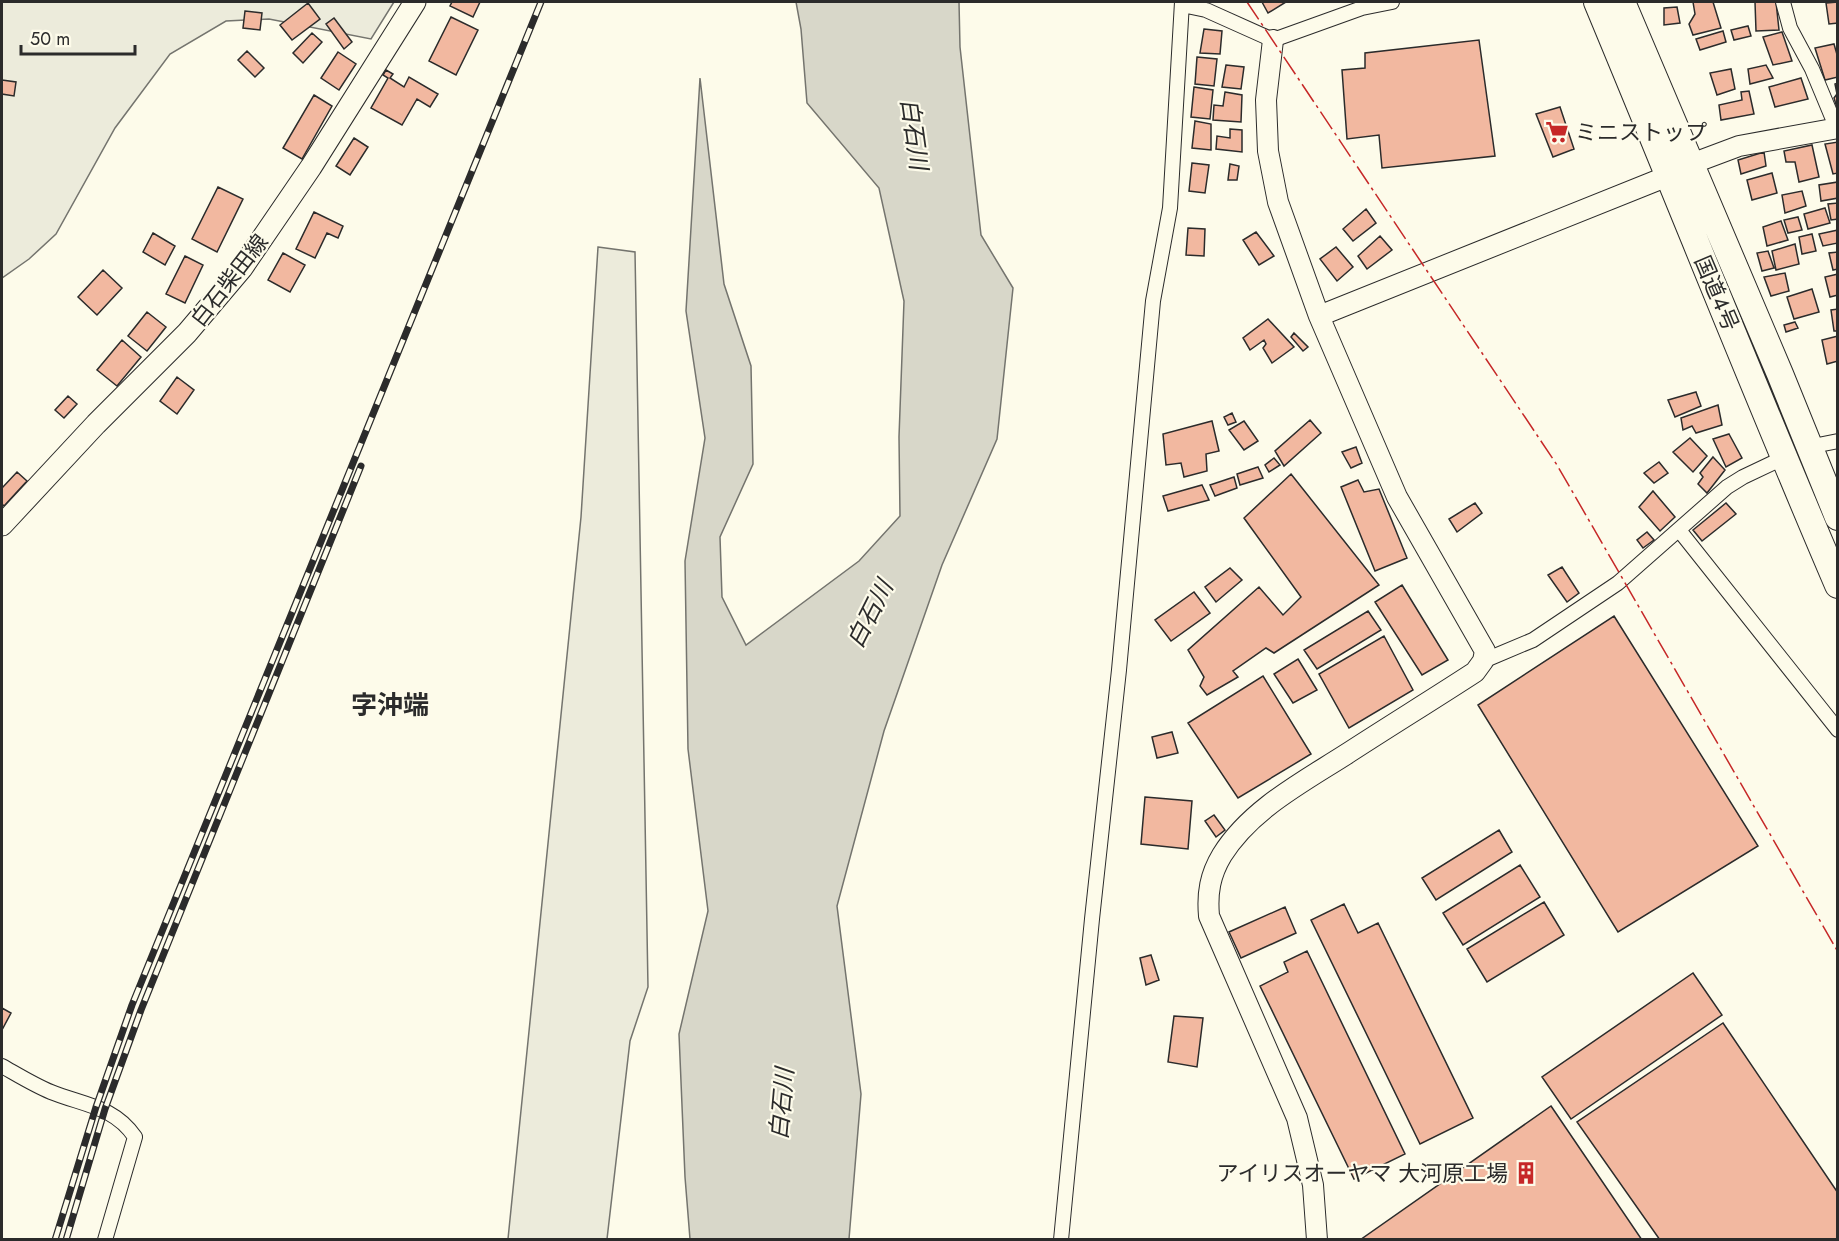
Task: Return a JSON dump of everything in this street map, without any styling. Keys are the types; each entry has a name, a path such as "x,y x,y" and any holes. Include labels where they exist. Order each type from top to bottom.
{"highway":[{"name":"国道4号","path":"1597,2 1758,391 1783,458 1838,585"},
{"name":"国道4号","path":"1622,2 1838,517"}],"main road":[{"name":"白石柴田線","path":"2,525 96,424 187,333 242,268 311,167 415,2"}],"street":[{"path":"1061,1239 1154,301 1170,207 1182,3 1206,10 1273,40 1362,8 1392,2"},
{"path":"1319,316 1739,146 1837,128 1812,69 1790,28 1783,2"},
{"path":"1273,40 1266,100 1268,151 1278,202 1319,316 1397,497 1485,651 1483,661 1475,672 1271,803 1238,834 1222,855 1210,879 1209,916 1297,1118 1313,1185 1317,1239"},
{"path":"1808,447 1838,441"},
{"path":"1483,661 1533,640 1571,615 1618,583 1727,487 1783,458"},
{"path":"1679,530 1838,730"},
{"path":"2,1066 51,1092 105,1109 126,1124 135,1137 105,1239"}],"shaded area":[{"path":"2,2 394,2 371,39 269,19 226,21 170,54 115,128 56,234 29,259 2,278"},
{"path":"598,247 635,252 648,987 630,1041 607,1239 508,1239 581,517"}],"water":[{"name":"白石川","path":"796,2 959,2 960,47 981,235 1013,288 997,439 942,565 884,731 837,906 861,1094 849,1239 690,1239 679,1034 708,911 688,749 685,561 705,438 686,311 700,78 724,284 751,366 753,464 720,537 722,597 746,645 859,561 900,516 899,437 904,301 879,188 807,103 801,29"}],"building":[{"path":"452,2 480,2 473,17 450,6"},
{"path":"1262,2 1286,2 1268,13"},
{"path":"1693,2 1713,2 1721,28 1693,35 1689,24 1695,14"},
{"path":"1755,2 1776,2 1779,30 1756,31"},
{"path":"1838,2 1838,23 1829,24 1826,3"},
{"path":"308,3 320,19 292,40 280,25"},
{"path":"1677,7 1680,23 1664,25 1664,8"},
{"path":"245,11 262,13 260,30 243,28"},
{"path":"451,17 478,30 456,75 429,61"},
{"path":"334,18 352,42 344,49 326,24"},
{"path":"1748,26 1751,36 1734,40 1731,30"},
{"path":"1204,29 1222,31 1220,54 1200,53"},
{"path":"1723,31 1726,42 1700,50 1696,39"},
{"path":"1782,32 1792,61 1773,65 1763,37"},
{"path":"312,33 322,42 303,63 293,53"},
{"path":"1479,40 1495,156 1382,168 1379,135 1347,139 1342,70 1365,68 1365,53"},
{"path":"1834,44 1838,58 1838,77 1825,80 1815,48"},
{"path":"247,51 264,68 255,77 238,60"},
{"path":"338,52 356,64 339,90 321,78"},
{"path":"1197,57 1217,59 1214,86 1195,84"},
{"path":"1226,65 1244,67 1241,89 1222,87"},
{"path":"1766,65 1773,78 1750,84 1748,69"},
{"path":"1731,69 1735,89 1717,95 1710,73"},
{"path":"386,70 393,74 390,78 404,87 409,77 438,94 430,107 417,99 402,125 371,108 388,78 383,75"},
{"path":"1801,78 1808,99 1775,107 1769,87"},
{"path":"2,80 16,82 14,96 2,94"},
{"path":"1838,83 1838,111 1834,98 1837,94 1835,84"},
{"path":"1194,87 1213,90 1210,119 1191,117"},
{"path":"1749,91 1754,114 1721,120 1719,105 1742,100 1741,92"},
{"path":"1225,92 1242,95 1241,122 1213,120 1214,105 1223,106"},
{"path":"314,95 332,106 302,159 283,148"},
{"path":"1560,107 1574,149 1553,157 1536,114"},
{"path":"1195,121 1211,124 1211,150 1192,148"},
{"path":"1230,129 1242,130 1242,152 1216,149 1217,136 1230,138"},
{"path":"354,138 368,147 350,175 336,166"},
{"path":"1838,142 1838,173 1833,174 1825,144"},
{"path":"1812,145 1819,177 1799,182 1795,162 1786,162 1784,151"},
{"path":"1764,152 1766,166 1741,174 1738,160"},
{"path":"1192,163 1209,165 1205,193 1189,191"},
{"path":"1230,164 1239,166 1237,180 1228,180"},
{"path":"1772,173 1777,193 1752,200 1747,180"},
{"path":"1838,182 1838,198 1821,201 1819,185"},
{"path":"218,187 243,199 217,252 192,239"},
{"path":"1802,191 1806,206 1785,213 1782,195"},
{"path":"1838,203 1838,219 1831,220 1828,204"},
{"path":"1825,208 1830,223 1808,229 1804,214"},
{"path":"1366,209 1376,223 1353,241 1343,229"},
{"path":"314,212 343,226 338,238 327,233 315,258 296,249"},
{"path":"1798,217 1802,230 1788,233 1784,220"},
{"path":"1781,221 1788,240 1767,246 1763,227"},
{"path":"1188,228 1205,229 1204,256 1186,255"},
{"path":"1838,230 1838,243 1823,246 1819,234"},
{"path":"1256,232 1274,256 1259,265 1243,240"},
{"path":"153,233 175,246 165,265 143,252"},
{"path":"1812,234 1816,251 1802,254 1799,237"},
{"path":"1380,236 1392,250 1367,269 1358,256"},
{"path":"1795,244 1799,264 1776,270 1772,251"},
{"path":"1336,247 1353,267 1337,281 1320,259"},
{"path":"1768,251 1774,268 1762,271 1757,253"},
{"path":"1838,252 1838,269 1833,270 1829,253"},
{"path":"283,253 305,265 290,292 268,280"},
{"path":"185,256 203,265 185,303 166,294"},
{"path":"103,270 122,288 97,315 78,297"},
{"path":"1785,273 1789,291 1771,296 1764,277"},
{"path":"1838,274 1838,295 1830,297 1825,277"},
{"path":"1812,289 1819,312 1794,319 1787,297"},
{"path":"1838,309 1838,331 1834,331 1831,310"},
{"path":"147,312 166,327 147,351 128,336"},
{"path":"1268,319 1294,347 1272,363 1263,348 1266,344 1264,340 1250,350 1243,338"},
{"path":"1795,322 1798,328 1786,332 1784,325"},
{"path":"1294,333 1308,347 1303,351 1291,337"},
{"path":"1838,336 1838,361 1827,364 1822,340"},
{"path":"122,340 141,357 117,386 97,370"},
{"path":"177,377 194,390 177,414 160,401"},
{"path":"1696,392 1701,406 1675,417 1668,400"},
{"path":"68,396 77,404 64,418 55,410"},
{"path":"1718,405 1722,425 1696,433 1692,426 1683,430 1681,418"},
{"path":"1232,413 1236,422 1228,425 1224,417"},
{"path":"1310,420 1321,433 1284,466 1275,451"},
{"path":"1212,421 1219,451 1206,454 1207,471 1184,477 1181,463 1166,465 1163,434"},
{"path":"1244,421 1258,441 1244,450 1229,430"},
{"path":"1729,434 1742,458 1726,467 1713,439"},
{"path":"1690,438 1707,456 1693,472 1673,452"},
{"path":"1356,447 1362,463 1351,468 1342,452"},
{"path":"1713,457 1725,470 1707,493 1698,484 1703,477 1700,473"},
{"path":"1274,458 1280,465 1269,472 1265,465"},
{"path":"1659,462 1668,473 1654,483 1644,473"},
{"path":"1258,467 1263,478 1240,485 1237,474"},
{"path":"17,472 27,481 4,506 2,488"},
{"path":"1291,474 1379,585 1274,653 1266,648 1233,671 1238,677 1207,695 1200,686 1204,677 1188,650 1259,587 1283,615 1301,597 1244,518"},
{"path":"1234,477 1237,488 1215,496 1210,485"},
{"path":"1358,480 1364,492 1379,489 1407,558 1375,571 1341,487"},
{"path":"1202,485 1209,500 1168,511 1163,496"},
{"path":"1653,491 1675,517 1660,531 1639,507"},
{"path":"1475,503 1482,513 1457,532 1449,519"},
{"path":"1726,503 1736,514 1702,541 1693,530"},
{"path":"1647,532 1654,540 1643,548 1637,540"},
{"path":"1562,567 1579,593 1567,602 1548,575"},
{"path":"1230,568 1242,580 1216,602 1205,587"},
{"path":"1402,585 1448,660 1422,675 1375,602"},
{"path":"1194,592 1210,613 1171,641 1155,620"},
{"path":"1368,611 1381,630 1317,669 1304,650"},
{"path":"1614,616 1758,846 1618,932 1478,705"},
{"path":"1384,636 1413,690 1349,728 1319,674"},
{"path":"1298,659 1317,690 1293,703 1274,674"},
{"path":"1263,676 1311,754 1238,798 1188,723"},
{"path":"1172,732 1178,753 1157,758 1152,737"},
{"path":"1145,797 1192,801 1188,849 1141,844"},
{"path":"1214,815 1225,830 1216,837 1205,821"},
{"path":"1499,830 1512,852 1436,900 1422,878"},
{"path":"1520,865 1540,897 1463,945 1443,913"},
{"path":"1544,902 1564,935 1487,982 1467,949"},
{"path":"1344,904 1358,933 1378,923 1473,1118 1420,1144 1311,920"},
{"path":"1285,907 1296,933 1241,958 1229,932"},
{"path":"1307,951 1405,1154 1354,1179 1260,986 1288,972 1284,962"},
{"path":"1151,955 1159,980 1146,985 1140,958"},
{"path":"1693,973 1722,1015 1571,1119 1542,1077"},
{"path":"2,1008 11,1013 2,1030"},
{"path":"1174,1016 1203,1018 1197,1067 1168,1062"},
{"path":"1723,1023 1838,1193 1838,1240 1660,1240 1577,1122"},
{"name":"アイリスオーヤマ 大河原工場","path":"1551,1106 1642,1240 1360,1240"}],"railway":[{"path":"55,1240 96,1107 132,1005 541,2"},
{"path":"66,1240 105,1109 141,1010 361,466"}],"power":[{"path":"1247,2 1557,465 1838,952"}],"place":[{"name":"ミニストップ","path":"1557,132"},
{"name":"アイリスオーヤマ 大河原工場","path":"1526,1173"}],"district":[{"name":"字沖端","path":"390,705"}]}
